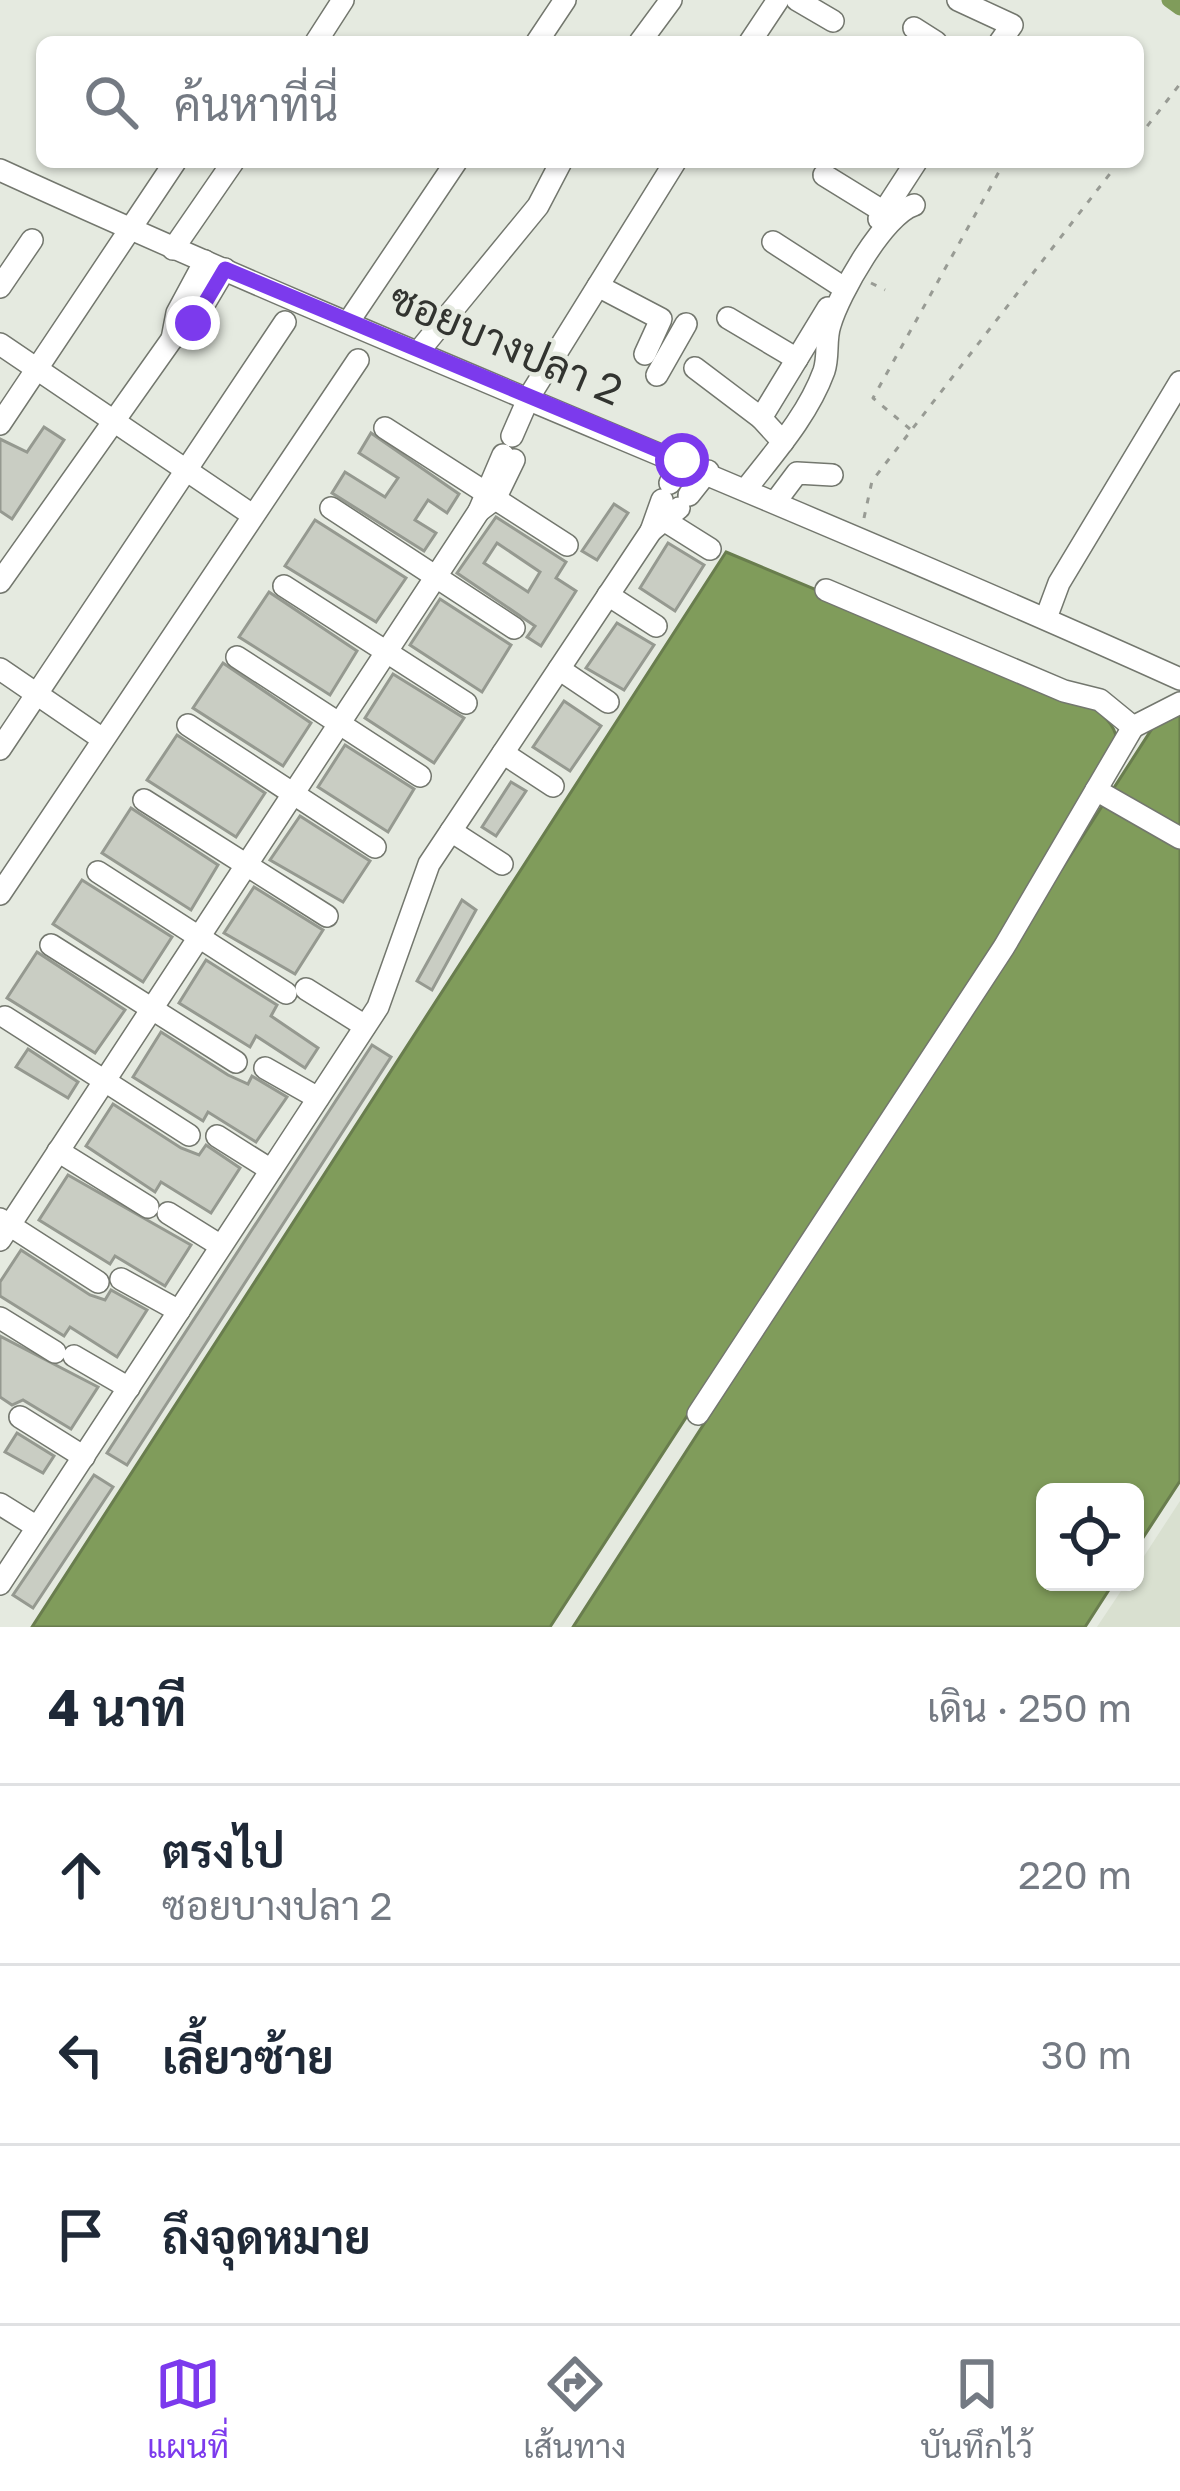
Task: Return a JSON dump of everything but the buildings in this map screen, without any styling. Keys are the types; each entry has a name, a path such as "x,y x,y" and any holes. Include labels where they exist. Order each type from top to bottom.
{"street":[{"path":"320,36 344,0"},
{"path":"541,36 566,0"},
{"path":"644,36 671,0"},
{"path":"797,0 833,21"},
{"path":"958,0 1012,25 1004,36"},
{"path":"753,36 768,3"},
{"path":"914,28 927,36"},
{"path":"0,424 171,168"},
{"path":"173,249 229,168"},
{"path":"349,321 452,168"},
{"path":"419,351 538,206 558,168"},
{"path":"178,1311 3,1228 486,500 598,286 671,168"},
{"path":"760,418 912,168"},
{"name":"ซอยบางปลา 2","path":"0,170 173,249 708,471 1180,679"},
{"path":"824,175 884,212"},
{"path":"746,489 783,442 824,371 836,309 884,228 901,209 914,205"},
{"path":"0,287 32,240"},
{"path":"773,242 841,286"},
{"path":"0,582 110,422 172,339 193,323 215,265"},
{"path":"598,286 661,319 657,375"},
{"path":"728,318 797,359"},
{"path":"0,749 285,322"},
{"path":"656,348 686,324"},
{"path":"0,344 250,514"},
{"path":"0,894 358,359"},
{"path":"695,368 783,442"},
{"path":"1046,618 1059,583 1180,382"},
{"path":"385,428 486,500 567,545"},
{"path":"667,508 682,460"},
{"path":"0,1584 365,1026 390,984 423,877 451,831 667,508 708,471"},
{"path":"776,501 797,473 832,476"},
{"path":"331,508 514,628"},
{"path":"667,508 710,549"},
{"path":"284,586 466,704"},
{"path":"826,590 1064,691 1100,700 1133,727"},
{"path":"608,595 656,626"},
{"path":"237,657 420,776"},
{"path":"0,669 101,738"},
{"path":"559,669 608,702"},
{"path":"698,1414 1004,947 1133,727 1180,703"},
{"path":"188,725 375,847"},
{"path":"502,753 553,786"},
{"path":"1096,790 1180,838"},
{"path":"144,800 327,916"},
{"path":"451,831 502,864"},
{"path":"98,872 198,936 365,1026"},
{"path":"51,945 236,1063"},
{"path":"4,1017 189,1135"},
{"path":"265,1068 318,1098"},
{"path":"217,1136 271,1170"},
{"path":"58,1151 221,1246"},
{"path":"0,1318 128,1388"},
{"path":"20,1417 84,1457"},
{"path":"0,1504 38,1527"}],"path":[{"path":"1144,130 1180,84"},
{"path":"869,505 872,481 1114,168"},
{"path":"911,430 873,398 1000,170"}],"shaded area":[{"path":"726,552 1089,704 1110,724 1119,751 550,1627 32,1627"},
{"path":"1180,706 1180,1481 1144,1536 1144,1483 1036,1483 1036,1591 1108,1591 1085,1627 573,1627 1166,707"},
{"path":"1180,1501 1180,1627 1097,1627 1121,1591 1144,1591 1144,1556"}],"waterway":[{"path":"1169,0 1180,8"}],"route":[{"path":"193,323 225,269 682,460"}]}
